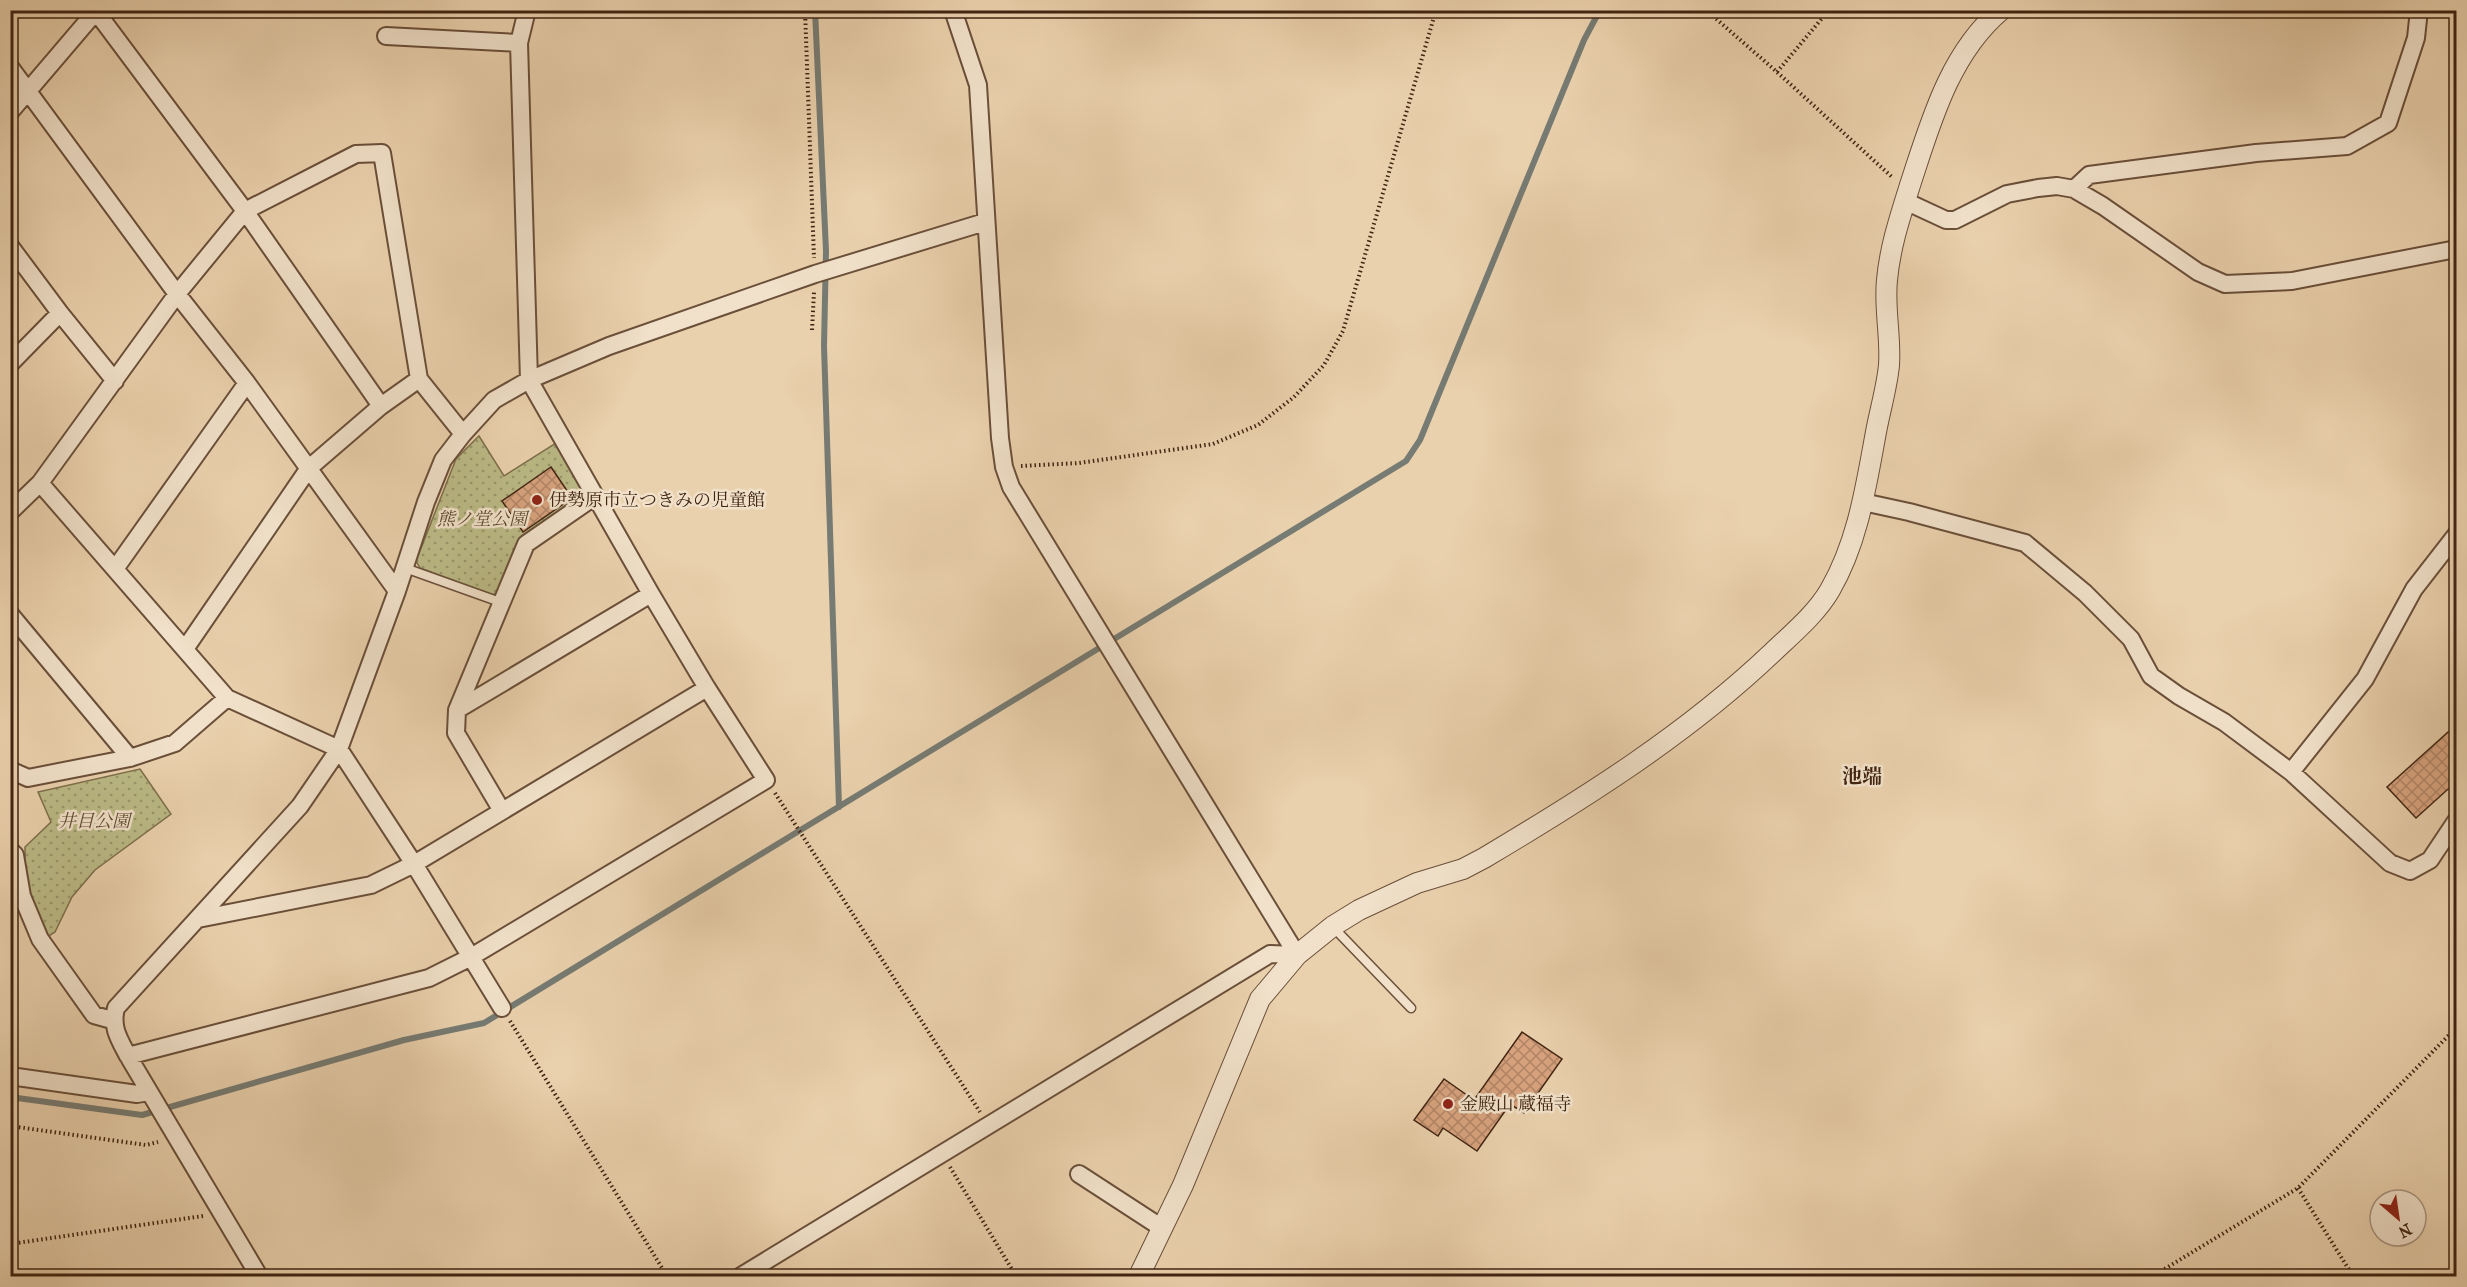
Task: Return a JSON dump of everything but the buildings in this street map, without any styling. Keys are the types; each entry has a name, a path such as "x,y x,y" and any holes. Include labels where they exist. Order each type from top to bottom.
{"street":[{"path":"128,1056 429,978 471,957 766,780 707,688 651,594 529,380 519,43 527,10"},
{"path":"953,10 978,86 1000,438 1004,467 1011,487 1297,955"},
{"path":"1139,1276 1183,1185 1260,999 1297,955 1333,926 1359,910 1418,883 1463,869 1484,858 1643,756 1702,715 1743,681 1816,610 1830,590 1842,565 1863,502 1888,364 1887,282 1893,241 1906,196 1936,104 1977,36 2001,10"},
{"path":"2074,189 2089,175 2256,153 2347,146 2388,123 2416,38 2419,10"},
{"path":"10,112 29,93 96,11 245,211 381,406"},
{"path":"386,36 519,43"},
{"path":"10,67 177,294 248,383 397,591"},
{"path":"10,512 40,483 177,294 245,211 356,154 381,153 419,379 463,434"},
{"path":"1906,196 1946,219 1955,220 2007,194 2057,186 2074,189 2103,206 2198,272 2225,284 2292,281 2457,249"},
{"path":"259,1276 128,1056 112,1020 116,1008 300,806 339,749 443,460 494,400 529,380 609,345 814,274 985,222"},
{"path":"10,246 115,381"},
{"path":"10,364 60,313"},
{"path":"185,650 309,468 381,406 419,379"},
{"path":"115,569 248,383"},
{"path":"40,483 227,698 339,749 414,864 502,1008"},
{"path":"502,811 456,733 457,710 526,544 594,497"},
{"path":"1863,502 2025,543 2085,593 2131,639 2151,676 2224,722 2291,771 2390,863 2410,870 2430,860 2457,821"},
{"path":"2291,771 2365,679 2414,589 2457,535"},
{"path":"457,710 651,594"},
{"path":"10,614 130,758"},
{"path":"198,919 370,885 414,864 707,688"},
{"path":"10,770 28,778 130,758 175,743 227,698"},
{"path":"10,850 15,855 22,896 40,939 94,1015 112,1020"},
{"path":"741,1276 1270,954 1297,955"},
{"path":"10,1076 152,1096"},
{"path":"1079,1174 1162,1228"}],"lane":[{"path":"405,568 500,602"},
{"path":"1333,926 1411,1008"}],"path":[{"path":"804,10 813,193 812,330"},
{"path":"1004,467 1079,463 1213,444 1258,425 1294,397 1324,365 1343,331 1436,10"},
{"path":"1706,10 1777,72 1906,196"},
{"path":"1777,72 1829,10"},
{"path":"766,780 988,1126"},
{"path":"502,1008 667,1276"},
{"path":"2153,1276 2298,1188 2457,1028"},
{"path":"10,1126 146,1145 175,1134"},
{"path":"942,1154 1016,1276"},
{"path":"2298,1188 2353,1276"},
{"path":"10,1244 221,1213"}],"green space":[{"name":"熊ノ堂公園","path":"479,436 504,476 556,443 584,491 583,497 526,537 501,590 493,595 420,568 416,561 456,459"},
{"name":"井目公園","path":"140,769 171,814 95,870 72,897 55,932 44,939 25,886 25,847 51,822 38,792"}],"waterway":[{"path":"815,10 826,251 824,346 839,807"},
{"path":"10,1097 142,1115 404,1040 484,1023 1406,461 1420,440 1584,40 1600,10"}],"place":[{"name":"伊勢原市立つきみの児童館","path":"537,500"},
{"name":"金殿山 蔵福寺","path":"1448,1104"}],"district":[{"name":"池端","path":"1862,776"}]}
